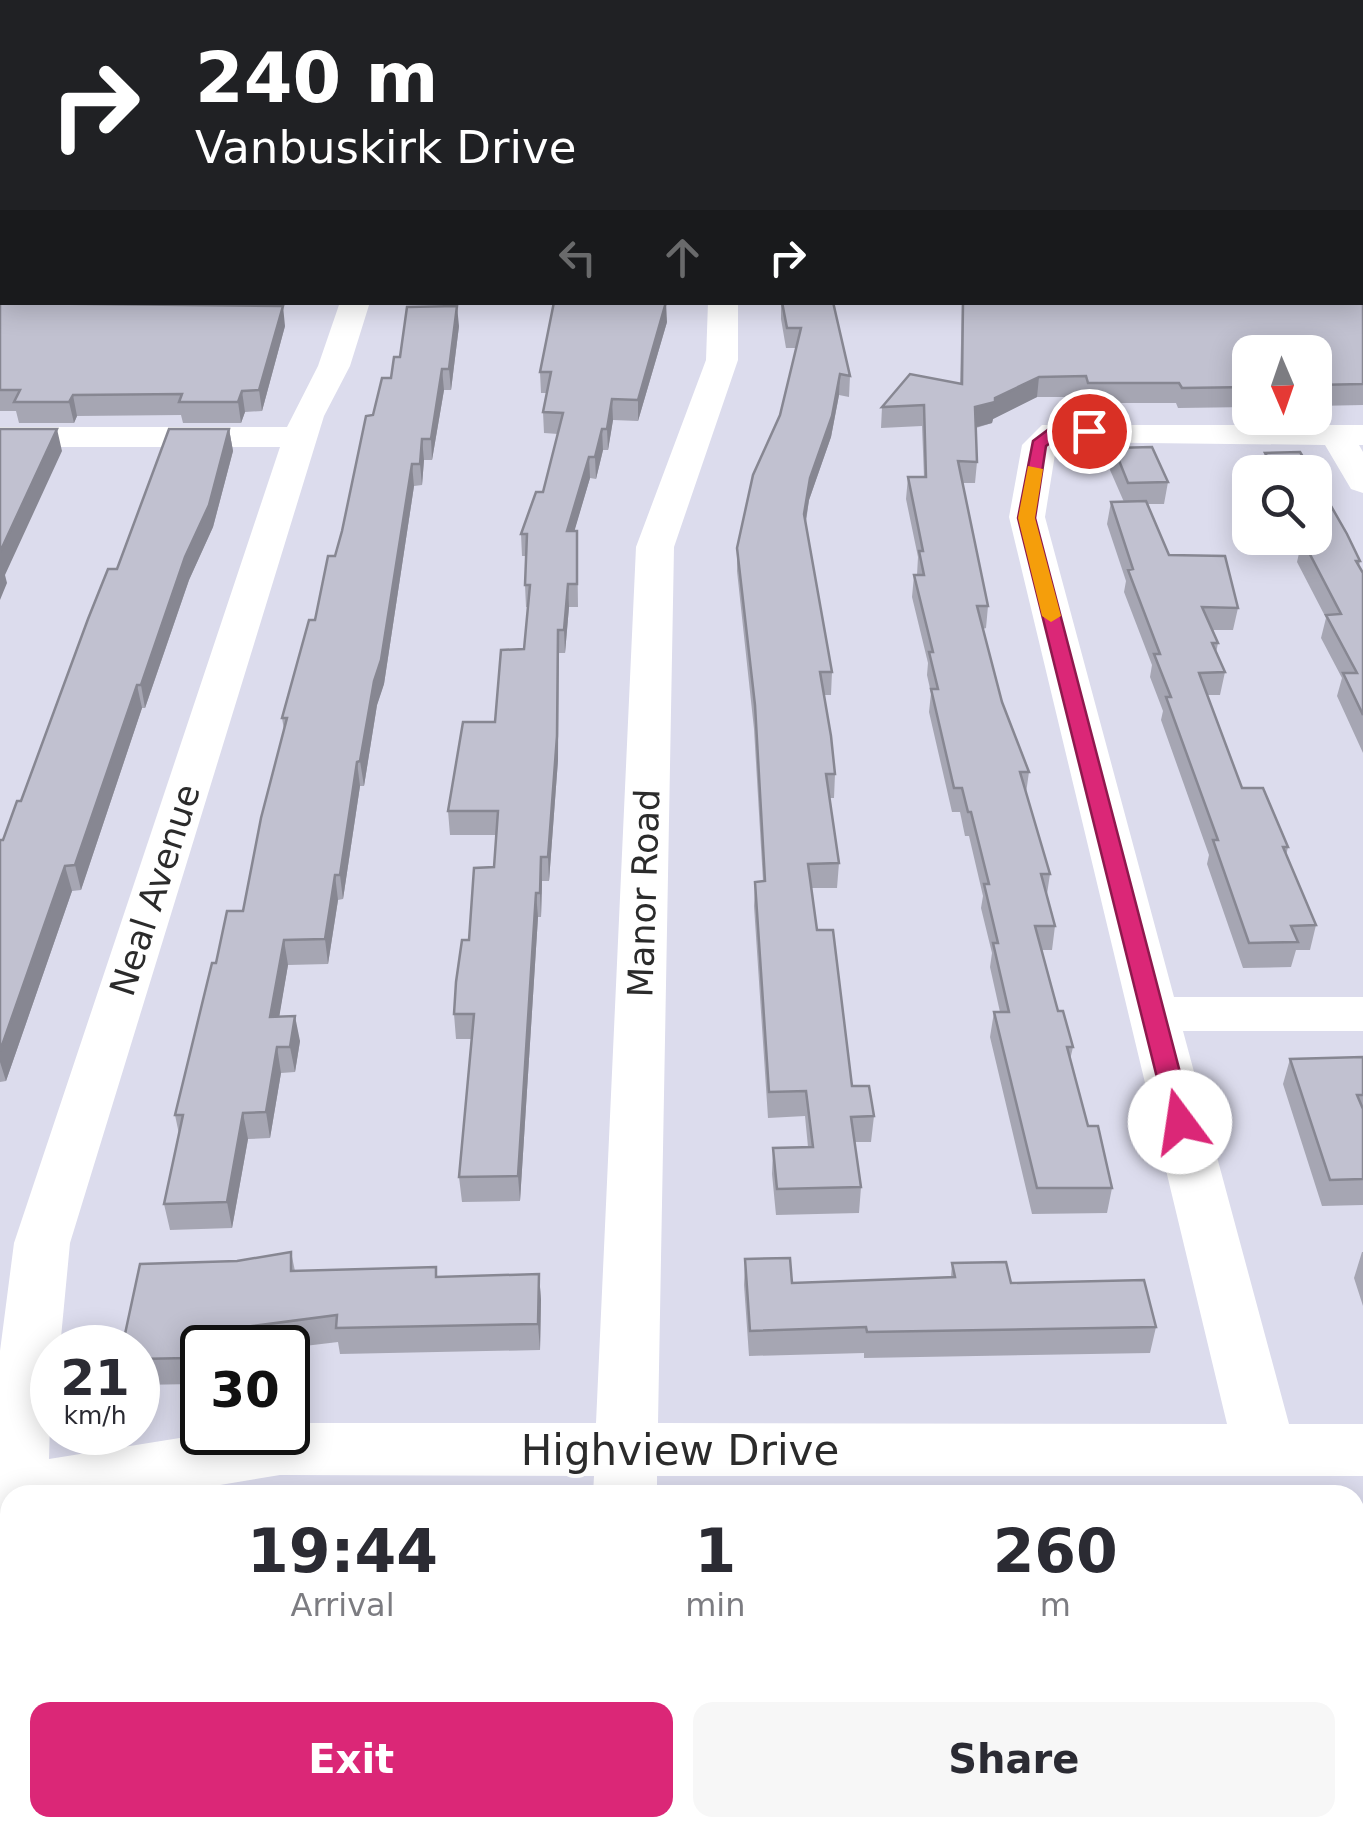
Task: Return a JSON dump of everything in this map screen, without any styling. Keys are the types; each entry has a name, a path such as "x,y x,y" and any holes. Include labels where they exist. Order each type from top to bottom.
{"street":[{"name":"Neal Avenue","path":"8,1485 42,1242 300,437 334,366 353,305"},
{"name":"Manor Road","path":"626,1472 655,547 722,360 722,305"},
{"path":"1265,1450 1027,518 1038,444 1054,432 1072,430 1350,435 1363,482"},
{"path":"0,437 300,437"},
{"path":"1153,1014 1363,1014"},
{"name":"Highview Drive","path":"57,1485 280,1449 626,1472 1363,1450"}],"building":[{"path":"0,305 283,306 259,390 242,391 238,402 179,402 182,394 73,395 69,402 14,402 20,390 0,390"},
{"path":"553,305 665,305 638,400 612,399 607,429 602,429 595,457 589,457 567,531 577,531 577,584 568,584 564,630 558,630 557,736 548,857 541,857 540,893 536,893 518,1176 459,1177 474,1014 454,1014 456,982 462,940 469,940 474,868 494,867 498,811 448,811 463,722 495,722 501,650 524,649 530,585 525,585 527,534 521,534 536,492 543,492 563,413 543,412 551,372 540,372"},
{"path":"783,305 834,305 850,376 840,374 832,416 810,478 804,514 832,672 820,672 835,774 826,774 839,863 808,864 817,930 833,930 852,1086 869,1086 874,1116 851,1117 861,1187 777,1189 773,1148 813,1147 806,1091 769,1092 755,882 765,881 755,705 737,548 753,475 780,415 801,328 787,328"},
{"path":"963,305 1363,305 1363,384 1332,385 1332,335 1232,335 1232,387 1088,383 1086,376 1039,377 995,398 995,402 975,407 977,462 958,461 988,606 977,606 1002,702 1029,772 1020,772 1050,874 1041,874 1055,926 1035,926 1058,1011 1063,1011 1073,1047 1067,1047 1088,1126 1098,1126 1112,1188 1037,1188 994,1012 1009,1012 993,943 998,943 984,884 989,884 971,812 962,788 954,788 931,689 938,689 929,652 933,652 914,575 924,575 919,551 923,551 908,477 926,477 924,405 882,407 910,374 962,384"},
{"path":"457,306 449,369 442,369 431,439 422,439 420,464 412,464 381,660 357,762 340,875 335,875 325,939 284,940 270,1017 295,1016 290,1047 277,1047 266,1112 243,1113 227,1202 164,1204 183,1115 175,1115 212,963 216,963 227,911 243,911 261,818 287,718 282,718 309,620 315,620 328,556 335,556 342,531 366,416 373,415 382,378 391,378 394,357 400,357 407,307"},
{"path":"0,429 57,429 0,552"},
{"path":"169,429 229,429 209,505 185,557 141,685 137,685 75,865 65,866 0,1051 0,840 17,801 21,801 108,569 117,569"},
{"path":"1152,447 1168,482 1128,483 1114,448"},
{"path":"1300,452 1302,455 1266,455"},
{"path":"1146,501 1169,555 1225,556 1238,608 1202,607 1218,643 1212,643 1225,672 1199,673 1242,788 1263,788 1288,847 1283,847 1316,925 1291,926 1298,942 1249,943 1213,840 1218,840 1166,697 1171,697 1154,654 1160,654 1128,570 1133,569 1111,502"},
{"path":"1332,508 1363,573 1363,715 1343,673 1357,673 1326,615 1341,614 1310,555 1332,555"},
{"path":"1363,1057 1363,1095 1357,1095 1363,1109 1363,1179 1330,1180 1290,1059"},
{"path":"291,1252 291,1271 436,1267 436,1277 539,1274 538,1324 336,1328 337,1315 261,1325 180,1325 180,1358 160,1359 160,1325 127,1325 140,1264 237,1261"},
{"path":"790,1258 792,1283 955,1277 952,1263 1006,1262 1011,1283 1144,1280 1156,1327 750,1331 745,1259"}],"slow traffic":[{"path":"1034,469 1027,518 1051,616"}],"route":[{"path":"1089,431 1054,432 1038,444 1027,518 1180,1122"}]}
